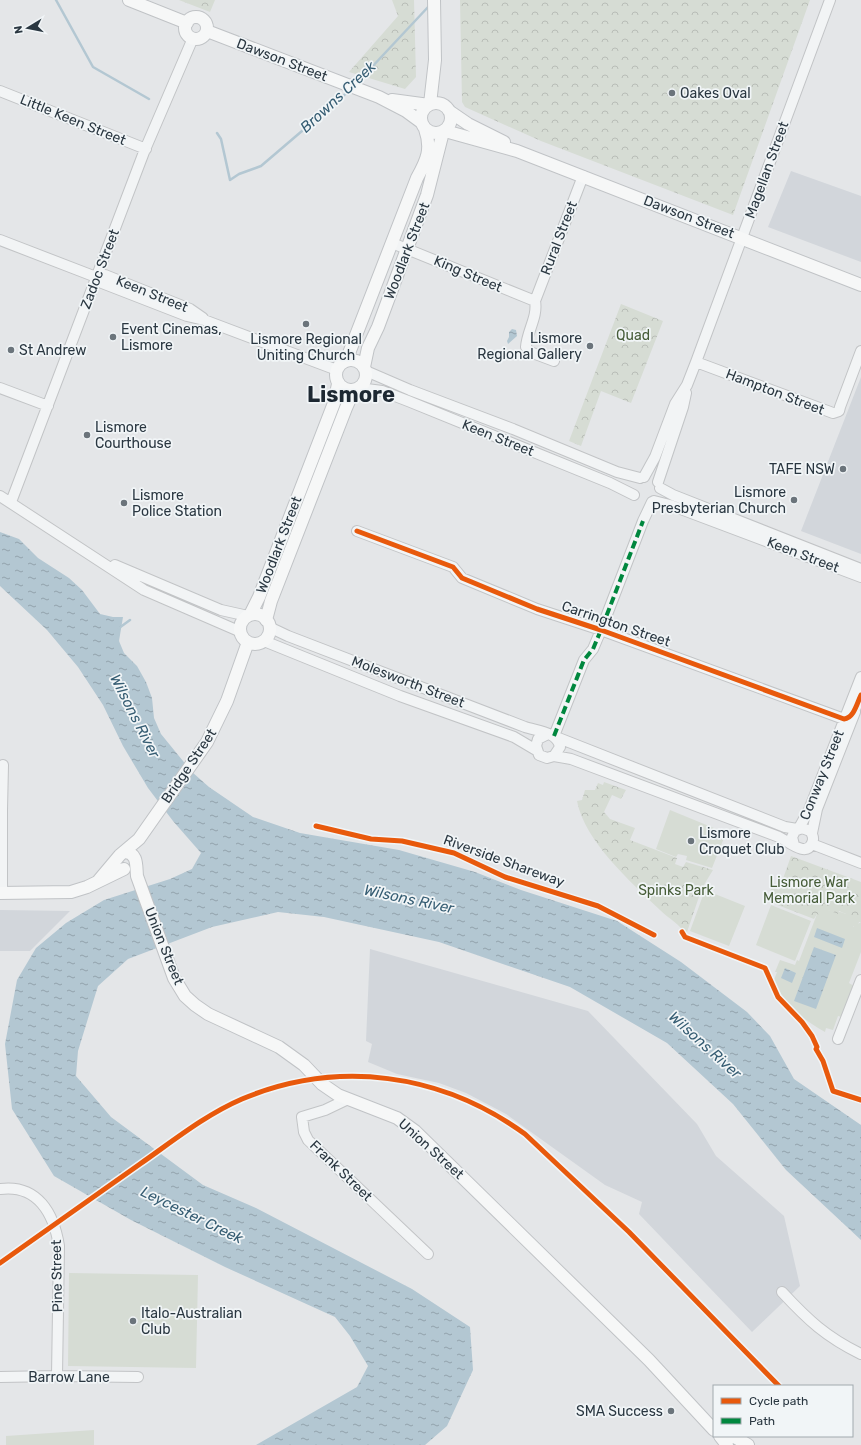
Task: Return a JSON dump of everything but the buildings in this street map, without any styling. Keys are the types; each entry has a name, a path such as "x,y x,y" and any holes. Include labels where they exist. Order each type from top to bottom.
{"main road":[{"path":"129,0 187,23"},
{"path":"430,105 435,60 434,5"},
{"path":"194,17 200,18 207,25 207,31 203,36 193,38 187,33 187,23 194,17"},
{"name":"Dawson Street","path":"207,31 379,97 406,111 423,125"},
{"path":"435,60 440,90 449,110 451,119 444,131 436,134 423,125 422,114 430,105 438,103 449,110"},
{"name":"Dawson Street","path":"379,97 430,105"},
{"name":"Dawson Street","path":"449,110 468,124 504,142 517,151"},
{"name":"Woodlark Street","path":"346,361 417,178 428,160 429,145 423,125"},
{"name":"Dawson Street","path":"444,131 517,151 861,284"},
{"name":"Woodlark Street","path":"365,369 368,348 378,327 428,195 444,131"},
{"path":"346,361 356,361 365,369 365,380 357,389 345,390 338,384 336,379 337,370 346,361"},
{"name":"Woodlark Street","path":"249,616 259,597 334,403 338,384"},
{"name":"Woodlark Street","path":"268,623 270,601 346,408 357,389"},
{"path":"258,615 268,623 269,635 264,641 257,644 248,642 240,632 242,623 249,616 258,615"},
{"name":"Bridge Street","path":"1,893 71,892 87,887 129,864 139,839 211,736 227,701 248,642"},
{"name":"Union Street","path":"129,864 174,978 185,996 208,1014 279,1047 304,1064 329,1090 397,1118 415,1131 649,1360 713,1417"},
{"name":"Union Street","path":"649,1360 713,1429"},
{"path":"721,1437 728,1445"},
{"path":"735,1437 749,1445"},
{"path":"742,1445 749,1445"}],"street":[{"name":"Magellan Street","path":"642,478 655,458 676,404 687,385 743,238 830,0"},
{"name":"Zadoc Street","path":"11,502 146,149 193,38"},
{"name":"Little Keen Street","path":"0,91 146,149"},
{"name":"Rural Street","path":"554,361 530,352 526,347 526,340 536,305 583,176"},
{"name":"Keen Street","path":"0,240 96,277 102,283 187,316 204,320 337,370"},
{"name":"King Street","path":"392,243 536,305"},
{"name":"Hampton Street","path":"696,362 833,413 839,411 861,351"},
{"name":"Keen Street","path":"365,369 403,388 513,429 617,472 642,478"},
{"name":"Magellan Street","path":"659,485 683,407 687,385"},
{"path":"0,388 48,406"},
{"name":"Keen Street","path":"357,389 382,391 401,398 610,483 634,495"},
{"path":"553,736 584,660 593,648 601,630 643,520 653,502 660,494 659,485 653,478 642,478 634,487 634,495 644,503 653,502"},
{"name":"Keen Street","path":"659,485 673,495 861,569"},
{"path":"0,496 96,557 131,582 155,596 240,632"},
{"name":"Keen Street","path":"653,502 670,505 861,577"},
{"name":"Carrington Street","path":"357,531 453,567 462,578 537,609 601,630 852,722"},
{"path":"96,557 222,610 249,616"},
{"name":"Molesworth Street","path":"268,623 288,636 553,736 786,827 798,829"},
{"name":"Molesworth Street","path":"264,641 400,696 521,740 536,750"},
{"name":"Conway Street","path":"798,829 809,810 852,722 861,677"},
{"name":"Conway Street","path":"812,833 817,809 861,696"},
{"path":"553,736 538,739 536,750 543,757 554,756 571,759 779,837 794,845 803,849 812,844 814,838 812,833 806,828 798,829 792,837 794,845"},
{"path":"553,736 560,747 554,756"},
{"path":"1,893 1,809 3,765"},
{"path":"812,844 861,863"},
{"path":"838,1039 861,980"},
{"name":"Frank Street","path":"348,1099 325,1110 302,1117 304,1132 308,1140 428,1254"},
{"name":"Pine Street","path":"0,1189 8,1188 23,1191 35,1197 44,1204 51,1216 56,1232 58,1246 57,1376"},
{"path":"782,1292 808,1320 823,1332 839,1343 861,1354"},
{"name":"Barrow Lane","path":"0,1377 138,1377"}],"shaded area":[{"path":"791,171 861,196 861,262 768,227"},
{"name":"TAFE NSW","path":"861,377 861,554 801,531"},
{"path":"0,910 70,911 30,951 0,951"},
{"path":"370,949 588,1011 697,1124 716,1156 784,1216 800,1286 752,1332 639,1214 642,1202 605,1185 506,1114 466,1093 439,1083 397,1074 368,1062 372,1044 366,1041"}],"green space":[{"path":"179,0 215,0 210,12"},
{"path":"392,0 414,0 416,77 405,89 349,72 398,16"},
{"path":"460,0 810,0 733,215 541,141 465,107 462,102"},
{"name":"Quad","path":"621,304 663,321 631,403 601,391 581,446 569,441"},
{"name":"Spinks Park","path":"604,782 626,790 621,799 612,795 604,812 610,819 635,828 630,840 677,858 675,864 683,867 686,862 713,870 702,888 686,935 678,925 660,910 623,874 610,860 589,831 577,801 582,800 585,790 595,790 598,783 603,785"},
{"name":"Lismore Croquet Club","path":"670,810 726,833 712,868 686,860 687,856 678,854 676,857 656,849"},
{"name":"Lismore War Memorial Park","path":"791,856 861,882 861,922 859,922 857,929 850,924 851,919 846,917 846,914 839,911 838,914 828,910 826,918 817,914 814,919 767,901 772,886 779,890"},
{"path":"705,890 745,906 729,946 690,931"},
{"path":"771,905 811,921 795,961 756,945"},
{"path":"828,910 841,912 849,916 853,922 853,927 861,922 861,952 849,983 854,986 842,1017 838,1016 833,1030 826,1028 825,1032 801,1016 788,1004 774,980 777,972 775,972 780,960 795,965 797,960 799,961 817,914"},
{"name":"Italo-Australian Club","path":"69,1273 198,1275 196,1368 68,1366"},
{"path":"94,1430 94,1445 6,1445 6,1436"}],"water":[{"path":"512,329 516,330 517,336 508,344 507,341 509,332"},
{"path":"0,532 19,539 38,558 69,578 82,590 100,614 113,617 123,617 119,641 124,653 137,666 146,682 152,698 154,718 161,734 192,772 209,787 253,817 300,833 399,850 475,872 521,890 617,921 681,962 747,1012 770,1036 794,1079 861,1125 861,1240 786,1170 733,1104 667,1043 570,987 439,942 324,917 278,912 212,927 128,959 98,986 78,1051 76,1076 111,1117 203,1185 256,1208 412,1289 470,1327 473,1370 447,1426 425,1445 256,1445 357,1387 368,1366 350,1336 335,1317 225,1267 131,1220 54,1176 12,1109 5,1044 17,980 36,948 66,923 104,900 170,879 192,869 201,853 173,821 148,788 123,746 103,705 78,667 47,630 0,586"},
{"path":"817,928 845,939 842,948 814,937"},
{"path":"814,947 836,955 816,1009 794,1001"},
{"path":"785,968 796,973 792,983 781,978"}],"waterway":[{"path":"56,0 93,67 149,99"},
{"name":"Browns Creek","path":"356,84 429,6"},
{"name":"Browns Creek","path":"217,133 221,139 230,180 239,174 261,166 350,90"},
{"name":"Browns Creek","path":"119,628 130,620"}],"marked path":[{"path":"554,736 584,660 593,649 601,630 643,521"}],"cycle path":[{"path":"357,531 453,567 462,578 537,609 601,630 844,719 853,713 861,695"},
{"name":"Riverside Shareway","path":"316,826 371,839 402,841 454,853 505,877 598,906 654,935"},
{"path":"682,932 685,937 765,968 778,997 802,1022 812,1036 817,1047 816,1049 823,1061 833,1091 861,1100"},
{"path":"0,1263 190,1129 228,1105 278,1087 315,1079 352,1076 388,1079 424,1086 459,1097 493,1113 525,1134 629,1232 778,1385"}],"place":[{"name":"Oakes Oval","path":"672,93"},
{"name":"Lismore Regional Uniting Church","path":"306,324"},
{"name":"Event Cinemas, Lismore","path":"113,337"},
{"name":"Lismore Regional Gallery","path":"590,346"},
{"name":"St Andrew","path":"11,350"},
{"name":"Lismore Courthouse","path":"87,435"},
{"name":"TAFE NSW","path":"843,469"},
{"name":"Lismore Presbyterian Church","path":"794,500"},
{"name":"Lismore Police Station","path":"124,503"},
{"name":"Lismore Croquet Club","path":"691,841"},
{"name":"Italo-Australian Club","path":"133,1321"},
{"name":"SMA Success","path":"671,1411"}],"district":[{"name":"Lismore","path":"351,394"}],"water label":[{"name":"Wilsons River","path":"135,716"},
{"name":"Wilsons River","path":"409,899"},
{"name":"Wilsons River","path":"705,1045"},
{"name":"Leycester Creek","path":"192,1215"}]}
